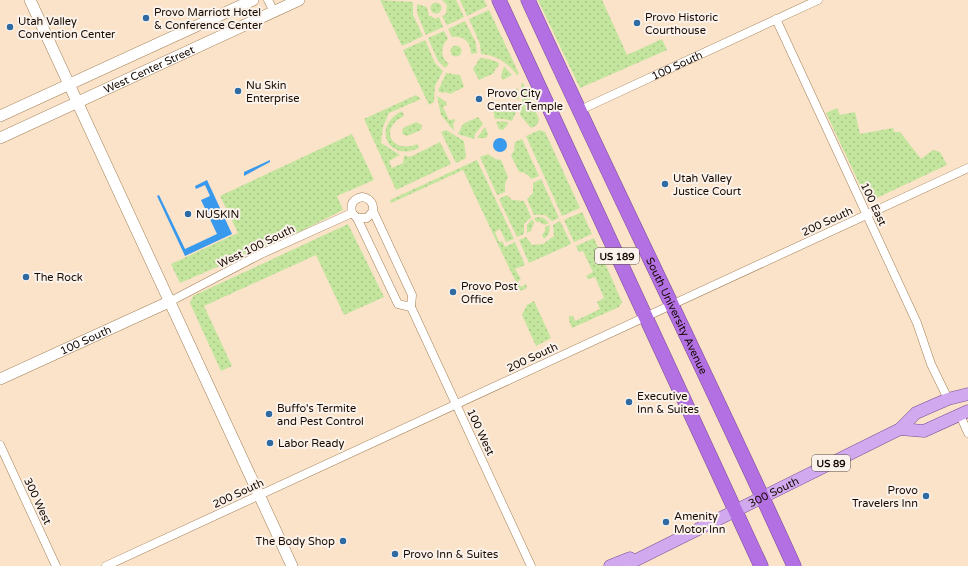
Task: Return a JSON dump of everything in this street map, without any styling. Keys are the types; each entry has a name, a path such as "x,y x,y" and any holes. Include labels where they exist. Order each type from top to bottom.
{"highway":[{"name":"US 189","path":"499,0 595,206 734,512 761,566"},
{"name":"South University Avenue","path":"528,0 578,111 673,304 794,566"}],"main road":[{"path":"30,0 171,301 292,566"},
{"name":"West Center Street","path":"0,116 253,0"},
{"name":"West Center Street","path":"0,138 299,0"},
{"name":"100 South","path":"0,379 171,301"},
{"name":"300 South","path":"624,566 900,429 916,413 948,399 968,394"},
{"path":"900,429 924,431 964,413"},
{"name":"300 South","path":"610,566 668,543"}],"street":[{"path":"268,0 274,12"},
{"name":"100 South","path":"578,111 818,0"},
{"name":"100 East","path":"776,19 917,323 931,364 948,399"},
{"name":"200 South","path":"106,566 968,168"},
{"path":"355,216 367,218 373,211 370,200 362,197 354,200 351,204 355,216 398,304 411,307"},
{"name":"100 West","path":"373,211 412,295 411,307 531,566"},
{"name":"West 100 South","path":"171,301 262,254 355,216"},
{"path":"964,413 968,433"},
{"name":"300 West","path":"0,445 56,566"}],"green space":[{"path":"380,0 413,2 413,15 423,36 402,46"},
{"path":"442,0 456,0 464,17 447,25 442,16 446,14 447,5"},
{"path":"460,0 484,0 487,6 467,16"},
{"path":"538,0 602,0 627,55 662,39 667,50 580,88"},
{"path":"434,3 438,3 440,4 440,12 434,13 431,10 431,6"},
{"path":"417,4 427,7 429,16 435,19 439,17 443,27 426,35 417,13"},
{"path":"489,10 519,74 517,75 501,60 492,56 481,54 480,44 469,19"},
{"path":"465,21 476,43 477,53 471,54 470,46 466,40 460,37 452,37 448,29"},
{"path":"444,31 448,39 442,48 442,52 444,58 449,64 445,68 438,61 428,38"},
{"path":"425,40 435,63 443,71 435,86 434,102 429,105 403,50"},
{"path":"456,45 460,47 462,51 460,55 456,57 452,55 450,51 452,47"},
{"path":"480,58 489,59 499,63 494,73 479,80 473,69"},
{"path":"504,66 512,75 503,80 501,76"},
{"path":"446,73 460,75 464,87 450,94 438,91"},
{"path":"523,83 539,119 537,125 531,128 520,115 523,96 521,84"},
{"path":"518,88 519,100 509,93"},
{"path":"416,95 421,99 389,113 383,127 381,143 400,155 389,161 392,168 403,163 404,155 410,157 440,142 451,164 396,190 364,119"},
{"path":"437,96 446,102 447,105 443,107 449,120 454,119 455,121 453,124 454,131 441,115"},
{"path":"508,104 519,105 512,121 495,119 493,110"},
{"path":"837,108 840,115 855,112 860,134 893,128 894,132 900,132 921,159 933,150 940,152 947,165 868,202 826,113"},
{"path":"402,111 404,116 396,121 392,127 390,133 391,139 401,146 417,144 419,148 408,151 399,151 392,147 387,141 387,125"},
{"path":"478,117 483,124 475,134 474,139 458,134 463,124"},
{"path":"503,121 509,123 503,130 499,129 496,122"},
{"path":"416,122 422,125 421,130 407,136 402,134 403,128"},
{"path":"485,127 488,134 486,138 477,138"},
{"path":"446,130 464,141 466,158 456,163 441,132"},
{"path":"540,130 545,132 580,208 562,216 526,136"},
{"path":"352,134 374,180 337,196 343,210 299,232 180,283 171,264 238,233 220,196"},
{"path":"522,139 539,176 532,179 525,173 519,172 511,155 514,151 515,142"},
{"path":"488,154 495,159 501,160 508,177 505,184 505,192 497,195 480,157"},
{"path":"477,160 514,239 506,242 500,229 495,232 499,242 502,241 505,247 515,242 525,265 515,269 521,279 518,281 521,287 526,284 527,288 520,291 463,170 391,203 390,200"},
{"path":"541,179 559,218 552,221 545,215 534,215 527,199 533,193 533,183"},
{"path":"507,195 512,200 524,201 531,217 524,224 524,234 517,237 499,199"},
{"path":"582,212 592,234 574,242 564,220"},
{"path":"534,218 544,218 549,223 544,225 540,222 536,222"},
{"path":"532,219 534,223 531,231 527,233 527,225"},
{"path":"560,221 571,244 529,263 519,240 526,237 532,245 543,244 554,236 553,225"},
{"path":"348,224 384,297 344,315 316,255 204,306 232,366 221,371 190,303 193,296"},
{"path":"550,225 549,234 544,239 542,235 545,231 545,227"},
{"path":"594,238 622,302 619,307 572,328 569,316 573,316 575,321 600,309 597,302 604,298 595,277 588,279 586,276 593,272 583,251 579,252 576,246"},
{"path":"534,301 551,338 536,346 522,315 527,305"}],"water":[{"path":"500,138 505,140 507,145 505,150 500,152 495,150 493,145 495,140"},
{"path":"270,160 270,162 244,176 244,172"},
{"path":"207,180 232,234 185,256 157,196 159,195 185,249 217,234 201,200 210,196 205,185 196,189 195,186"}],"place":[{"name":"Provo Marriott Hotel & Conference Center","path":"146,18"},
{"name":"Provo Historic Courthouse","path":"637,23"},
{"name":"Utah Valley Convention Center","path":"10,27"},
{"name":"Nu Skin Enterprise","path":"238,91"},
{"name":"Provo City Center Temple","path":"479,99"},
{"name":"Utah Valley Justice Court","path":"665,184"},
{"name":"NUSKIN","path":"188,214"},
{"name":"The Rock","path":"26,277"},
{"name":"Provo Post Office","path":"453,292"},
{"name":"Executive Inn & Suites","path":"629,402"},
{"name":"Buffo's Termite and Pest Control","path":"269,414"},
{"name":"Labor Ready","path":"270,443"},
{"name":"Provo Travelers Inn","path":"926,496"},
{"name":"Amenity Motor Inn","path":"666,522"},
{"name":"The Body Shop","path":"343,541"},
{"name":"Provo Inn & Suites","path":"395,554"}]}
